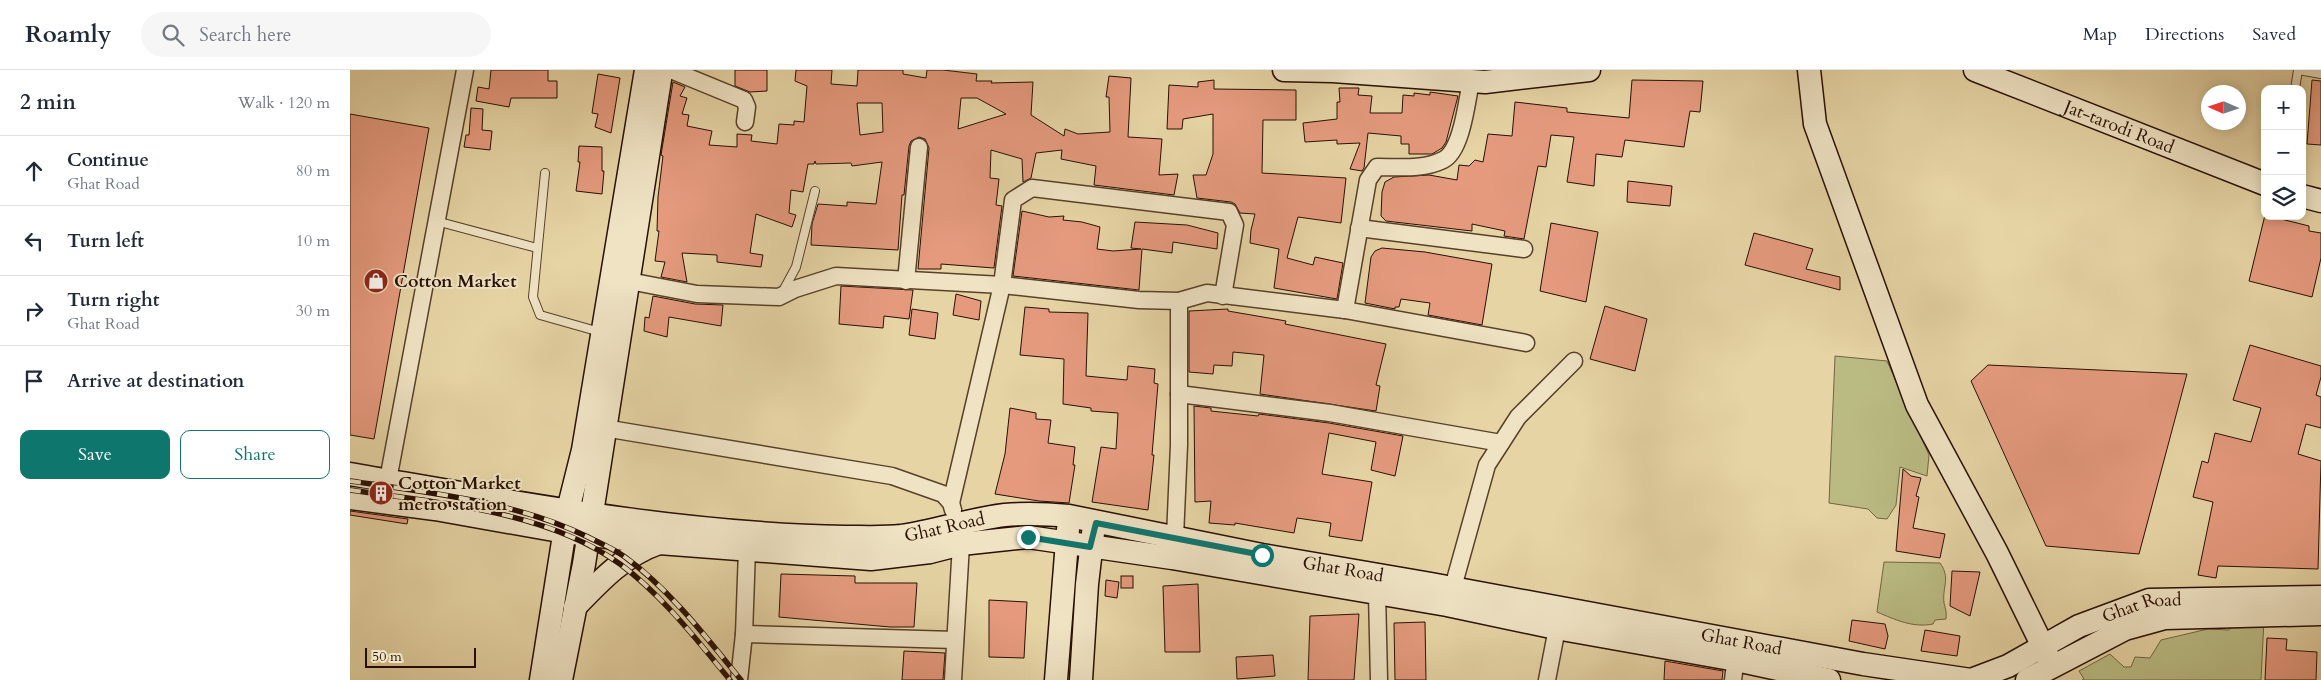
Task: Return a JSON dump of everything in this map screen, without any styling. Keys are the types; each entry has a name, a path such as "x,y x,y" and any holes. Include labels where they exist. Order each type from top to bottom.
{"main road":[{"path":"541,680 578,522 604,428 611,335 646,70"},
{"path":"561,680 575,607 583,450 611,335 629,281 661,70"},
{"path":"1284,70 1419,74 1485,82 1530,74 1589,70"},
{"path":"1809,70 1815,124 1917,405 2050,661"},
{"name":"Jat-tarodi Road","path":"1975,70 2261,182"},
{"path":"2306,197 2321,201"},
{"path":"351,498 352,474"},
{"name":"Ghat Road","path":"352,474 388,480 578,522 659,543 871,560 930,552 956,524"},
{"name":"Ghat Road","path":"351,498 435,510 578,522 645,521 749,532 844,537 900,536 1004,515 1040,513 1069,516 1096,523 1262,555 1559,619 1736,661 1829,680"},
{"path":"1056,680 1069,516"},
{"path":"1082,680 1090,547 1096,523"},
{"name":"Ghat Road","path":"956,524 1378,593 1451,597"},
{"path":"1028,537 1064,572"},
{"path":"575,607 613,570 640,550 659,543"},
{"path":"1087,584 1118,551"},
{"name":"Ghat Road","path":"2026,680 2050,661 2079,626 2149,600 2321,597"},
{"name":"Ghat Road","path":"1736,661 1901,671 1971,680 2008,666 2050,661 2125,629 2166,618 2321,614"}],"street":[{"path":"388,480 464,70"},
{"path":"671,70 744,100 747,107 746,122"},
{"path":"1345,310 1368,180 1377,167 1416,167 1444,160 1459,139 1471,81"},
{"path":"906,282 919,147"},
{"path":"952,680 955,640 956,524 1002,285 1013,200 1032,188 1229,212 1235,225 1223,296"},
{"path":"1359,228 1524,250"},
{"path":"629,281 697,294 779,297 795,289 836,276 906,282 1002,285 1139,300 1179,301 1207,293 1345,310 1526,343"},
{"path":"1175,537 1179,394 1179,301"},
{"path":"1451,597 1487,465 1518,417 1574,361"},
{"path":"1179,394 1330,414 1501,443"},
{"path":"604,428 892,476 943,494 956,524"},
{"path":"739,680 744,634 748,550"},
{"path":"1378,593 1379,680"},
{"path":"1547,680 1559,619"},
{"path":"744,634 955,640"}],"lane":[{"path":"2296,85 2298,70 2321,74"},
{"path":"545,173 533,297 540,315 611,335"},
{"path":"779,297 796,267 815,190"},
{"path":"436,221 537,248"}],"green space":[{"path":"1835,356 1887,361 1929,455 1927,476 1900,467 1896,505 1887,519 1877,518 1868,509 1829,503"},
{"path":"1884,562 1940,563 1946,578 1944,603 1946,619 1935,620 1933,624 1918,625 1877,612"},
{"path":"2239,619 2264,619 2261,680 2082,680 2084,679 2079,671 2110,654 2124,667 2131,667 2135,657 2150,658 2161,640 2208,629 2229,630"}],"building":[{"path":"491,70 548,70 548,81 557,81 557,98 511,98 509,107 476,101 478,87 489,89"},
{"path":"735,70 767,70 767,91 750,92 735,86"},
{"path":"796,70 832,70 831,84 857,86 858,70 903,70 903,74 926,78 927,70 943,70 977,74 976,81 992,81 991,83 1033,82 1031,115 1064,136 1065,129 1078,134 1110,132 1109,97 1106,97 1109,76 1131,78 1128,137 1162,139 1159,175 1178,174 1174,195 1094,185 1096,166 1061,159 1062,150 1036,153 1031,178 1023,182 1022,159 991,150 990,178 999,179 996,205 1002,206 994,268 941,264 941,269 918,269 929,148 925,139 919,137 911,141 909,146 904,195 902,195 898,250 811,245 812,224 818,204 847,206 847,202 876,204 882,162 852,166 851,163 816,164 815,161 814,164 808,164 803,192 791,190 789,213 796,215 792,227 756,214 750,253 763,255 761,267 717,262 717,255 682,253 687,282 661,277 665,262 655,261 659,231 657,231 658,197 663,156 661,155 673,82 685,87 680,96 687,98 682,114 689,115 687,126 712,131 709,145 737,147 737,134 752,135 751,141 777,144 779,124 794,125 794,121 804,122 807,86 795,81","holes":["961,98 977,98 1006,114 958,129","857,103 882,103 883,132 860,135"]},
{"path":"598,74 620,78 611,133 595,127 598,114 592,113"},
{"path":"1214,80 1214,89 1296,90 1296,120 1263,120 1262,173 1346,178 1341,223 1298,217 1287,258 1313,265 1315,257 1343,263 1337,299 1274,288 1279,249 1250,243 1255,214 1240,213 1235,204 1231,202 1197,198 1193,175 1206,175 1213,154 1213,114 1183,119 1182,129 1167,129 1169,85 1198,87 1198,82"},
{"path":"1632,80 1703,81 1700,112 1690,111 1684,147 1625,140 1622,157 1596,154 1594,186 1567,182 1574,137 1551,135 1546,167 1538,166 1524,239 1504,236 1505,231 1472,224 1472,231 1386,221 1381,216 1382,192 1385,182 1394,177 1429,175 1457,180 1459,165 1469,166 1475,160 1483,162 1488,134 1512,136 1515,102 1567,108 1567,112 1629,118"},
{"path":"2312,80 2321,81 2321,145 2307,144"},
{"path":"1339,88 1359,88 1358,95 1372,96 1370,113 1402,113 1403,95 1414,96 1414,93 1430,95 1430,92 1458,96 1446,142 1442,148 1432,154 1409,154 1409,144 1401,144 1401,136 1368,133 1364,168 1362,171 1350,169 1360,143 1337,144 1337,140 1305,142 1303,123 1337,119 1337,102 1340,102"},
{"path":"471,108 483,109 482,130 492,131 490,150 464,147 466,135 469,135"},
{"name":"Cotton Market","path":"350,114 429,128 374,439 350,435"},
{"path":"579,146 602,147 602,171 604,171 602,194 576,191 580,162 578,162"},
{"path":"1628,181 1672,186 1670,206 1627,202"},
{"path":"1022,211 1049,217 1064,216 1063,220 1082,222 1100,227 1097,249 1113,251 1141,249 1131,248 1135,222 1187,225 1218,233 1217,249 1173,242 1172,253 1142,249 1139,290 1013,276"},
{"path":"2264,220 2285,220 2309,226 2309,231 2321,233 2321,258 2312,297 2249,281"},
{"path":"1551,223 1598,232 1586,302 1540,291"},
{"path":"1754,233 1813,249 1806,269 1840,277 1840,290 1745,265"},
{"path":"1382,248 1425,252 1492,264 1482,325 1428,315 1430,303 1401,299 1399,307 1395,307 1395,309 1365,303 1371,257 1375,251"},
{"path":"841,286 913,290 909,319 884,316 883,328 839,324"},
{"path":"956,294 981,301 979,320 953,315"},
{"path":"653,296 695,304 723,305 721,326 669,317 667,337 644,331 645,317 649,318"},
{"path":"1605,306 1647,319 1635,371 1590,359"},
{"path":"1025,307 1049,309 1049,312 1088,313 1086,376 1127,380 1128,366 1155,369 1154,383 1158,384 1152,455 1154,455 1148,510 1092,502 1101,447 1116,449 1118,413 1091,411 1091,408 1063,404 1064,359 1020,355"},
{"path":"912,309 938,313 935,339 909,335"},
{"path":"1228,309 1228,311 1286,321 1285,324 1386,344 1376,385 1380,386 1376,411 1260,394 1264,355 1233,352 1232,366 1214,365 1213,374 1189,372 1189,311"},
{"path":"2250,345 2321,366 2321,377 2316,395 2321,397 2321,428 2306,424 2298,454 2321,461 2318,569 2218,566 2216,578 2198,575 2213,502 2193,497 2202,461 2208,463 2215,433 2251,442 2261,408 2233,400"},
{"path":"1988,365 2187,374 2139,554 2046,546 1971,381"},
{"path":"1194,406 1211,408 1211,411 1258,416 1259,414 1329,423 1403,436 1395,476 1371,470 1376,442 1329,433 1322,474 1372,482 1362,541 1329,536 1331,523 1297,518 1294,533 1235,523 1235,525 1209,523 1211,501 1195,502"},
{"path":"1010,408 1036,413 1036,419 1051,420 1048,443 1075,447 1073,465 1075,465 1069,503 1039,501 995,494 1005,454"},
{"path":"1903,469 1911,476 1921,478 1916,496 1919,497 1913,528 1945,534 1940,558 1896,551"},
{"path":"350,511 408,519 407,524 350,515"},
{"path":"1952,571 1980,572 1970,616 1950,606"},
{"path":"781,574 855,576 855,583 917,583 914,627 890,627 779,617"},
{"path":"1121,576 1133,576 1133,588 1121,588"},
{"path":"1106,580 1119,582 1117,598 1105,596"},
{"path":"1198,584 1200,652 1165,652 1163,586"},
{"path":"989,600 1027,602 1024,658 989,657"},
{"path":"1359,614 1354,680 1308,680 1310,616"},
{"path":"1852,620 1885,624 1888,636 1885,649 1849,641"},
{"path":"1425,622 1426,680 1395,680 1394,623"},
{"path":"1925,630 1960,636 1957,656 1921,651"},
{"path":"2267,638 2287,639 2286,650 2317,652 2316,680 2265,680"},
{"path":"904,651 945,653 943,680 902,680"},
{"path":"1273,655 1275,676 1237,679 1236,657"},
{"path":"1665,661 1723,671 1722,680 1664,680"}],"railway":[{"path":"350,481 441,494 502,507 560,525 607,546 625,557 657,584 701,631 741,680"},
{"path":"350,490 454,505 525,520 559,531 590,546 620,564 665,604 730,680"}],"place":[{"name":"Cotton Market","path":"376,281"},
{"name":"Cotton Market metro station","path":"381,493"}],"route":[{"path":"1028,537 1090,547 1096,523 1262,555"}]}
